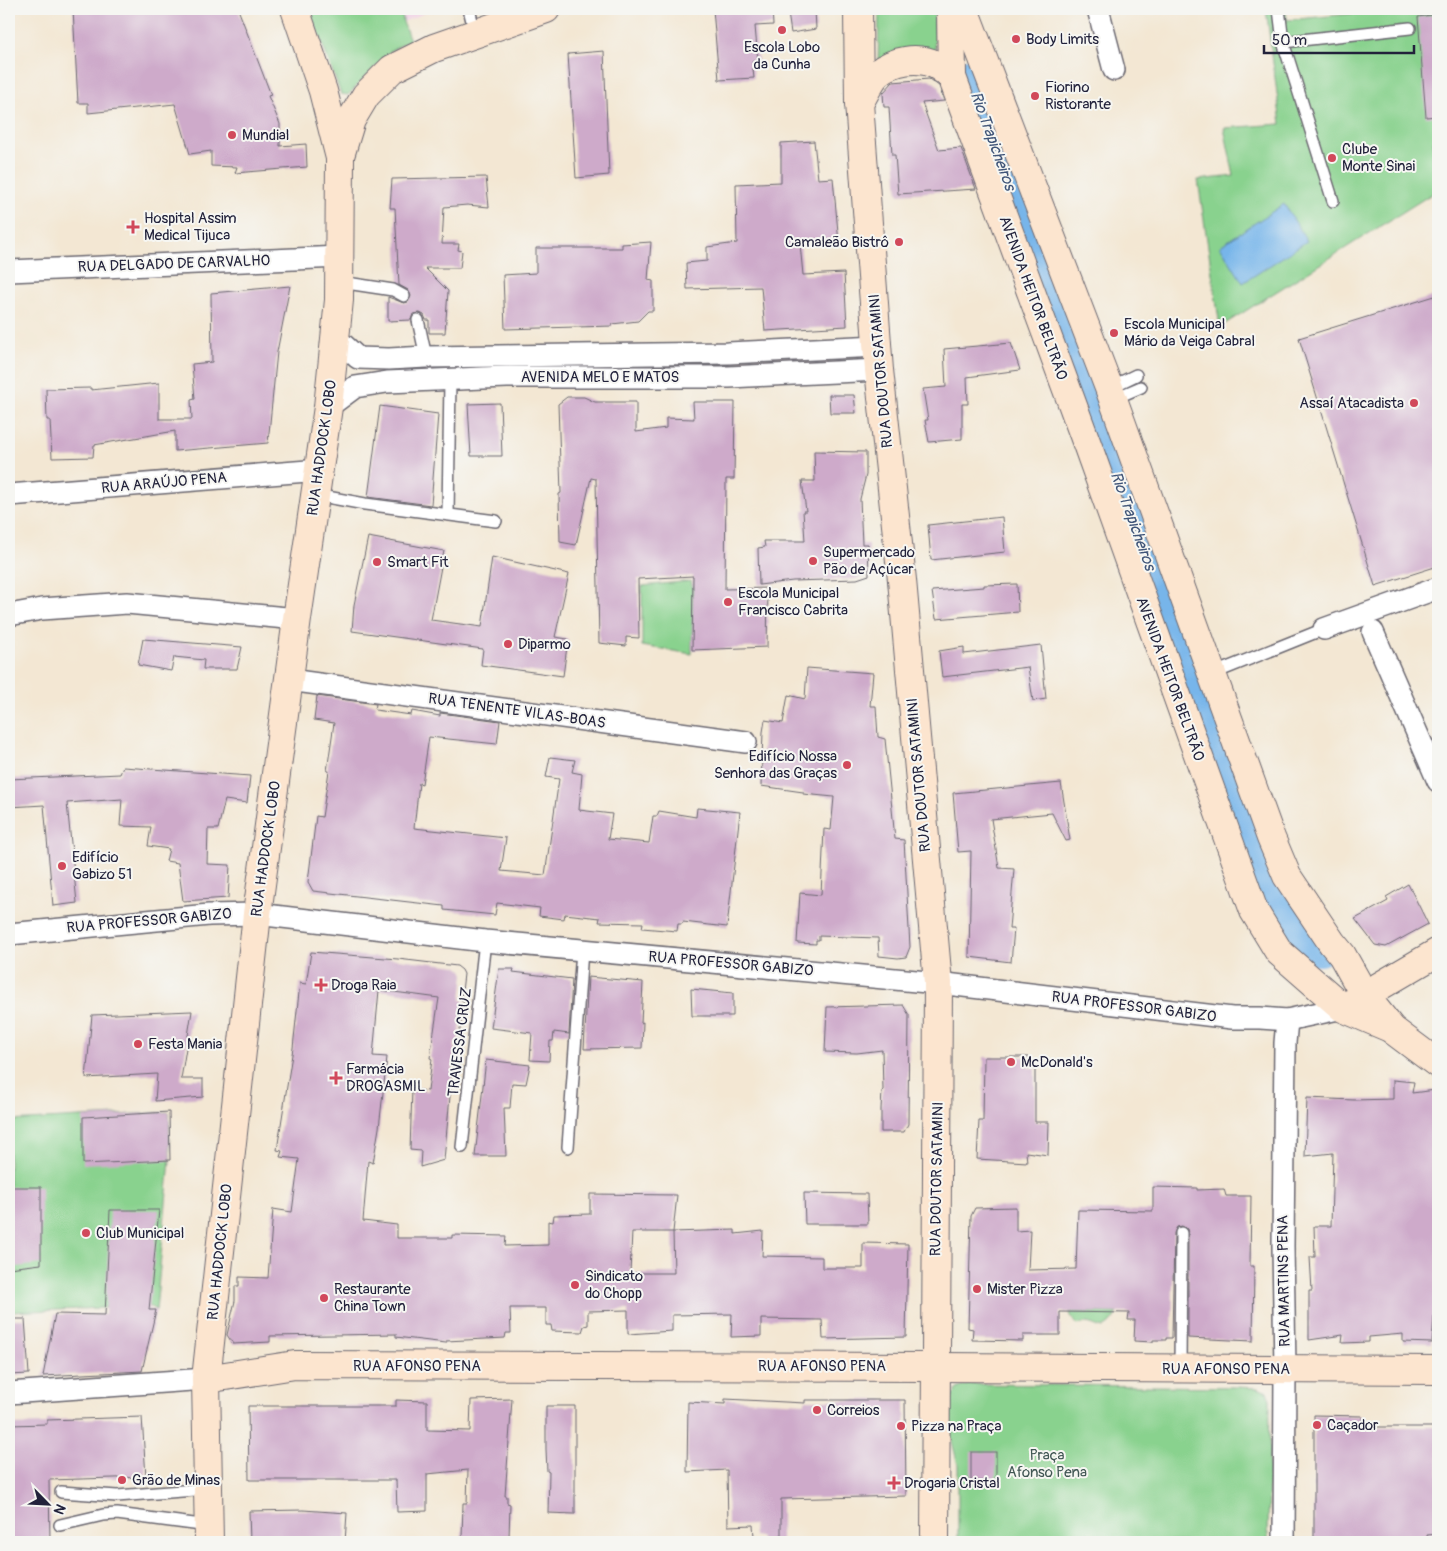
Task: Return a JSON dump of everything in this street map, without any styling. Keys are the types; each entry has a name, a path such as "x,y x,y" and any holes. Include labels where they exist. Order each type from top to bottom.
{"street":[{"path":"294,9 323,91 340,158"},
{"path":"340,158 351,120 366,95 392,69 434,48 472,21 546,9"},
{"name":"RUA DOUTOR SATAMINI","path":"858,9 859,103 879,358 902,580 938,983 935,1542"},
{"name":"AVENIDA HEITOR BELTRÃO","path":"950,9 952,77 1254,911 1280,952 1354,1002 1438,1064"},
{"path":"964,9 1111,394 1271,838 1287,876 1342,955 1354,1002"},
{"path":"1098,9 1114,70"},
{"path":"859,103 876,74 891,64 905,60 921,60 936,65 952,77"},
{"name":"RUA HADDOCK LOBO","path":"209,1534 206,1379 257,914 297,619 318,483 336,338 340,270 340,158"},
{"name":"RUA DELGADO DE CARVALHO","path":"9,271 340,270"},
{"name":"AVENIDA MELO E MATOS","path":"336,338 358,358 426,357 622,378 728,365 879,358"},
{"name":"AVENIDA MELO E MATOS","path":"328,407 355,387 387,382 450,380 507,367 621,356 728,365"},
{"name":"RUA ARAÚJO PENA","path":"9,495 318,483"},
{"path":"1324,629 1438,588"},
{"path":"9,615 42,609 127,603 297,619"},
{"path":"1373,632 1438,781"},
{"name":"RUA TENENTE VILAS-BOAS","path":"289,680 746,742"},
{"name":"RUA PROFESSOR GABIZO","path":"9,934 209,915 257,914 485,941 938,983 1232,1018 1287,1020 1354,1002 1438,952"},
{"name":"RUA MARTINS PENA","path":"1284,1542 1285,1369 1283,1246 1285,1043 1287,1020"},
{"name":"RUA AFONSO PENA","path":"206,1379 295,1366 1438,1370"},
{"path":"9,1393 206,1379"}],"lane":[{"path":"1279,9 1283,42 1334,201"},
{"path":"1283,42 1410,28"},
{"path":"340,270 404,296"},
{"path":"418,320 426,357"},
{"path":"621,356 622,378"},
{"path":"1111,394 1136,375"},
{"path":"448,514 450,380"},
{"path":"1111,394 1142,387"},
{"path":"318,483 365,504 496,521"},
{"path":"1212,674 1324,629"},
{"name":"TRAVESSA CRUZ","path":"462,1147 485,941"},
{"path":"568,1148 582,950"},
{"path":"1180,1369 1182,1233"},
{"path":"61,1492 93,1496 116,1496 208,1489"},
{"path":"93,1496 97,1516"},
{"path":"60,1525 97,1516 117,1514 137,1516 209,1534"}],"shaded area":[{"path":"402,9 434,9 403,22"}],"green space":[{"path":"309,9 402,9 403,22 410,40 391,51 348,95 341,94"},
{"path":"879,9 934,9 935,58 878,66"},
{"name":"Clube Monte Sinai","path":"1266,9 1286,9 1287,20 1381,11 1381,9 1438,9 1438,140 1433,141 1438,190 1220,327 1198,180 1234,176 1224,128 1281,124"},
{"path":"691,581 693,590 692,654 642,646 642,586"},
{"name":"Club Municipal","path":"169,1112 170,1160 156,1310 149,1306 9,1312 9,1121"},
{"path":"1069,1312 1118,1313 1103,1328 1088,1323 1078,1325"},
{"name":"Praça Afonso Pena","path":"969,1384 1236,1387 1258,1388 1267,1392 1270,1399 1268,1542 958,1542 958,1465 950,1434 951,1399 957,1389"}],"water":[{"path":"1284,204 1307,241 1243,283 1220,246"}],"building":[{"path":"73,9 238,9 271,95 268,96 280,124 280,146 306,144 307,167 235,173 237,167 211,166 211,151 190,154 175,104 88,113 88,103 78,103"},
{"path":"713,9 772,9 773,25 755,26 758,61 752,61 754,78 719,80"},
{"path":"815,9 816,29 791,33 788,13"},
{"path":"1438,14 1438,116 1426,117 1418,17"},
{"path":"604,51 609,175 576,178 568,54"},
{"path":"929,79 939,86 944,101 922,103 939,150 961,148 976,189 898,194 895,155 892,155 889,107 884,107 883,93 893,82"},
{"path":"814,141 818,179 833,178 839,243 800,244 803,275 844,273 847,326 765,331 761,287 687,289 686,263 707,261 707,247 737,243 736,184 781,182 781,143"},
{"path":"486,177 489,207 467,205 444,207 442,244 459,244 458,250 462,251 460,268 425,268 448,291 445,333 429,333 429,320 426,320 424,315 420,313 413,314 411,320 388,321 388,297 404,303 408,302 411,296 408,290 399,285 395,208 390,208 392,179"},
{"path":"651,242 648,280 653,281 653,311 648,311 638,321 612,324 612,326 505,329 503,275 536,273 536,248 622,248 622,244"},
{"path":"290,286 277,352 268,443 175,451 175,431 94,445 93,457 52,458 50,420 47,420 46,389 91,388 91,390 159,383 159,419 192,419 191,400 195,399 192,364 212,362 211,293"},
{"path":"1438,295 1438,566 1375,586 1299,338"},
{"path":"1011,343 1020,370 967,377 968,404 962,404 962,439 929,442 923,389 946,387 944,349"},
{"path":"829,395 854,395 856,413 830,413"},
{"path":"567,397 584,397 595,402 636,402 636,432 666,428 666,418 694,419 693,402 735,402 734,479 726,479 725,589 768,588 767,647 692,650 693,576 638,579 639,638 626,637 626,646 599,643 596,479 591,478 576,545 560,542 559,494 561,493 558,404"},
{"path":"500,403 502,456 471,456 468,404"},
{"path":"380,406 438,414 431,505 368,497"},
{"path":"814,451 866,452 866,475 860,499 862,544 868,544 869,575 857,579 793,581 759,585 758,548 765,547 764,541 805,541 803,511 806,511 802,481 815,481"},
{"path":"1002,517 1005,552 931,560 928,525"},
{"path":"368,537 444,551 431,620 482,627 492,557 569,574 555,637 568,639 563,676 481,665 483,649 352,631 354,605"},
{"path":"1017,584 1018,612 936,619 932,591 984,587 984,585"},
{"path":"143,639 242,647 237,669 203,669 204,660 174,657 171,671 138,665"},
{"path":"1041,645 1046,699 1033,701 1028,667 942,677 939,651 964,647 964,654"},
{"path":"807,668 873,673 870,706 876,706 878,737 885,739 895,839 904,840 910,947 906,957 879,956 878,938 819,936 816,944 797,943 800,893 821,895 824,829 831,830 834,797 803,794 803,792 761,786 765,720 783,723 788,695 805,699"},
{"path":"317,696 376,704 375,710 411,715 412,711 440,716 440,713 500,721 497,744 429,737 422,784 419,783 414,828 506,838 501,871 545,875 559,779 546,777 550,757 575,760 572,772 582,774 579,810 612,814 608,839 649,843 653,816 657,816 659,811 696,817 697,808 740,812 727,927 683,922 678,924 677,931 642,928 643,923 599,922 600,918 565,914 564,919 539,916 540,908 497,903 495,915 444,910 444,906 313,891 308,882 316,816 322,817 334,723 314,720"},
{"path":"123,767 250,776 247,803 225,800 218,829 208,829 207,864 230,865 228,898 183,901 178,863 166,861 169,849 148,846 151,827 120,826 122,799 67,803 77,903 53,906 44,805 9,807 9,779 120,774"},
{"path":"1061,783 1070,840 1066,841 1052,813 991,819 999,868 1014,869 1009,929 1014,929 1011,962 969,957 971,851 958,852 953,793"},
{"path":"1408,884 1428,924 1386,947 1375,945 1355,919 1388,901 1386,897"},
{"path":"311,952 457,966 464,974 461,1000 464,1001 458,1043 455,1043 444,1160 420,1167 421,1151 410,1150 412,1089 428,1091 432,1059 430,1058 439,998 379,990 373,1056 387,1057 373,1163 368,1161 363,1221 397,1225 397,1238 452,1238 452,1235 506,1236 505,1246 548,1245 548,1221 553,1222 554,1215 590,1214 590,1194 677,1195 673,1232 735,1230 735,1234 763,1231 762,1256 822,1257 822,1268 863,1268 863,1243 908,1244 906,1337 823,1339 822,1320 761,1319 761,1336 731,1337 732,1314 672,1315 672,1331 628,1334 628,1310 588,1311 588,1325 584,1326 582,1332 552,1331 551,1325 546,1325 546,1308 510,1308 511,1333 506,1333 505,1338 446,1341 446,1343 396,1337 396,1334 270,1336 270,1342 233,1344 227,1335 235,1301 235,1286 239,1286 239,1277 268,1278 273,1209 292,1212 299,1159 280,1157 282,1151 277,1150 293,1048 300,983 306,984","holes":["632,1232 673,1232 674,1273 630,1273"]},
{"path":"499,969 514,969 513,972 572,979 569,1034 554,1032 553,1041 550,1041 549,1061 530,1060 532,1033 491,1028"},
{"path":"588,977 643,982 642,1048 584,1049"},
{"path":"691,989 733,993 733,1016 692,1016"},
{"path":"903,1005 909,1015 908,1124 904,1132 881,1132 882,1050 857,1053 825,1052 827,1007"},
{"name":"Festa Mania","path":"192,1011 181,1079 203,1079 203,1097 155,1101 157,1074 86,1078 92,1015"},
{"path":"984,1057 1029,1057 1028,1068 1035,1068 1035,1122 1049,1122 1048,1155 1026,1152 1027,1162 977,1159 979,1121 983,1121"},
{"path":"486,1060 530,1065 526,1084 512,1083 510,1108 504,1108 506,1156 475,1156"},
{"path":"1393,1080 1414,1082 1412,1093 1436,1090 1438,1099 1438,1316 1434,1316 1432,1343 1403,1342 1403,1334 1369,1337 1369,1342 1342,1343 1343,1335 1309,1340 1309,1291 1312,1291 1310,1257 1315,1257 1314,1226 1331,1226 1333,1153 1305,1156 1307,1098 1393,1099"},
{"path":"169,1112 170,1160 83,1164 83,1117"},
{"path":"9,1187 41,1187 41,1264 9,1268"},
{"path":"1153,1187 1197,1188 1197,1190 1224,1189 1226,1196 1251,1196 1250,1266 1254,1266 1253,1341 1188,1338 1188,1233 1187,1229 1182,1226 1177,1227 1174,1233 1172,1338 1153,1340 1153,1342 1134,1341 1135,1320 1128,1320 1129,1313 1060,1312 1060,1335 1023,1335 1023,1341 972,1340 973,1329 968,1328 971,1216 975,1208 1016,1207 1016,1231 1030,1230 1028,1270 1076,1269 1078,1210 1153,1211"},
{"path":"804,1193 867,1194 868,1224 805,1224"},
{"path":"110,1210 159,1210 149,1310 156,1310 142,1371 43,1376 55,1314 105,1315"},
{"path":"9,1319 25,1319 29,1374 9,1375"},
{"path":"512,1399 505,1496 507,1496 507,1503 510,1504 509,1538 462,1538 463,1503 467,1503 468,1470 427,1474 427,1511 397,1512 396,1480 249,1480 248,1406 396,1406 396,1400 427,1401 427,1430 470,1431 471,1400"},
{"path":"725,1399 805,1403 805,1400 905,1400 906,1496 781,1499 781,1542 761,1542 761,1537 754,1536 753,1525 728,1526 727,1470 687,1472 688,1402 725,1404"},
{"path":"546,1406 575,1406 575,1514 548,1513 549,1472 547,1471 546,1449"},
{"path":"1314,1415 1362,1416 1362,1427 1438,1427 1438,1534 1427,1535 1428,1542 1314,1542"},
{"path":"142,1417 146,1477 49,1480 50,1542 9,1542 9,1425 47,1424 47,1420"},
{"path":"971,1452 996,1452 996,1481 971,1481"},
{"path":"303,1510 347,1513 345,1542 250,1542 249,1511"}],"waterway":[{"name":"Rio Trapicheiros","path":"969,77 1267,886 1288,927 1319,948"}],"place":[{"name":"Escola Lobo da Cunha","path":"782,30"},
{"name":"Body Limits","path":"1016,39"},
{"name":"Fiorino Ristorante","path":"1035,96"},
{"name":"Mundial","path":"232,135"},
{"name":"Clube Monte Sinai","path":"1332,158"},
{"name":"Hospital Assim Medical Tijuca","path":"133,227"},
{"name":"Camaleão Bistrô","path":"899,242"},
{"name":"Escola Municipal Mário da Veiga Cabral","path":"1114,333"},
{"name":"Assaí Atacadista","path":"1414,403"},
{"name":"Supermercado Pão de Açúcar","path":"813,561"},
{"name":"Smart Fit","path":"377,562"},
{"name":"Escola Municipal Francisco Cabrita","path":"728,602"},
{"name":"Diparmo","path":"508,644"},
{"name":"Edifício Nossa Senhora das Graças","path":"847,765"},
{"name":"Edifício Gabizo 51","path":"62,866"},
{"name":"Droga Raia","path":"321,985"},
{"name":"Festa Mania","path":"138,1044"},
{"name":"McDonald's","path":"1011,1062"},
{"name":"Farmácia DROGASMIL","path":"336,1078"},
{"name":"Club Municipal","path":"86,1233"},
{"name":"Sindicato do Chopp","path":"575,1285"},
{"name":"Mister Pizza","path":"977,1289"},
{"name":"Restaurante China Town","path":"324,1298"},
{"name":"Correios","path":"817,1410"},
{"name":"Caçador","path":"1317,1425"},
{"name":"Pizza na Praça","path":"901,1426"},
{"name":"Grão de Minas","path":"122,1480"},
{"name":"Drogaria Cristal","path":"894,1483"}]}
